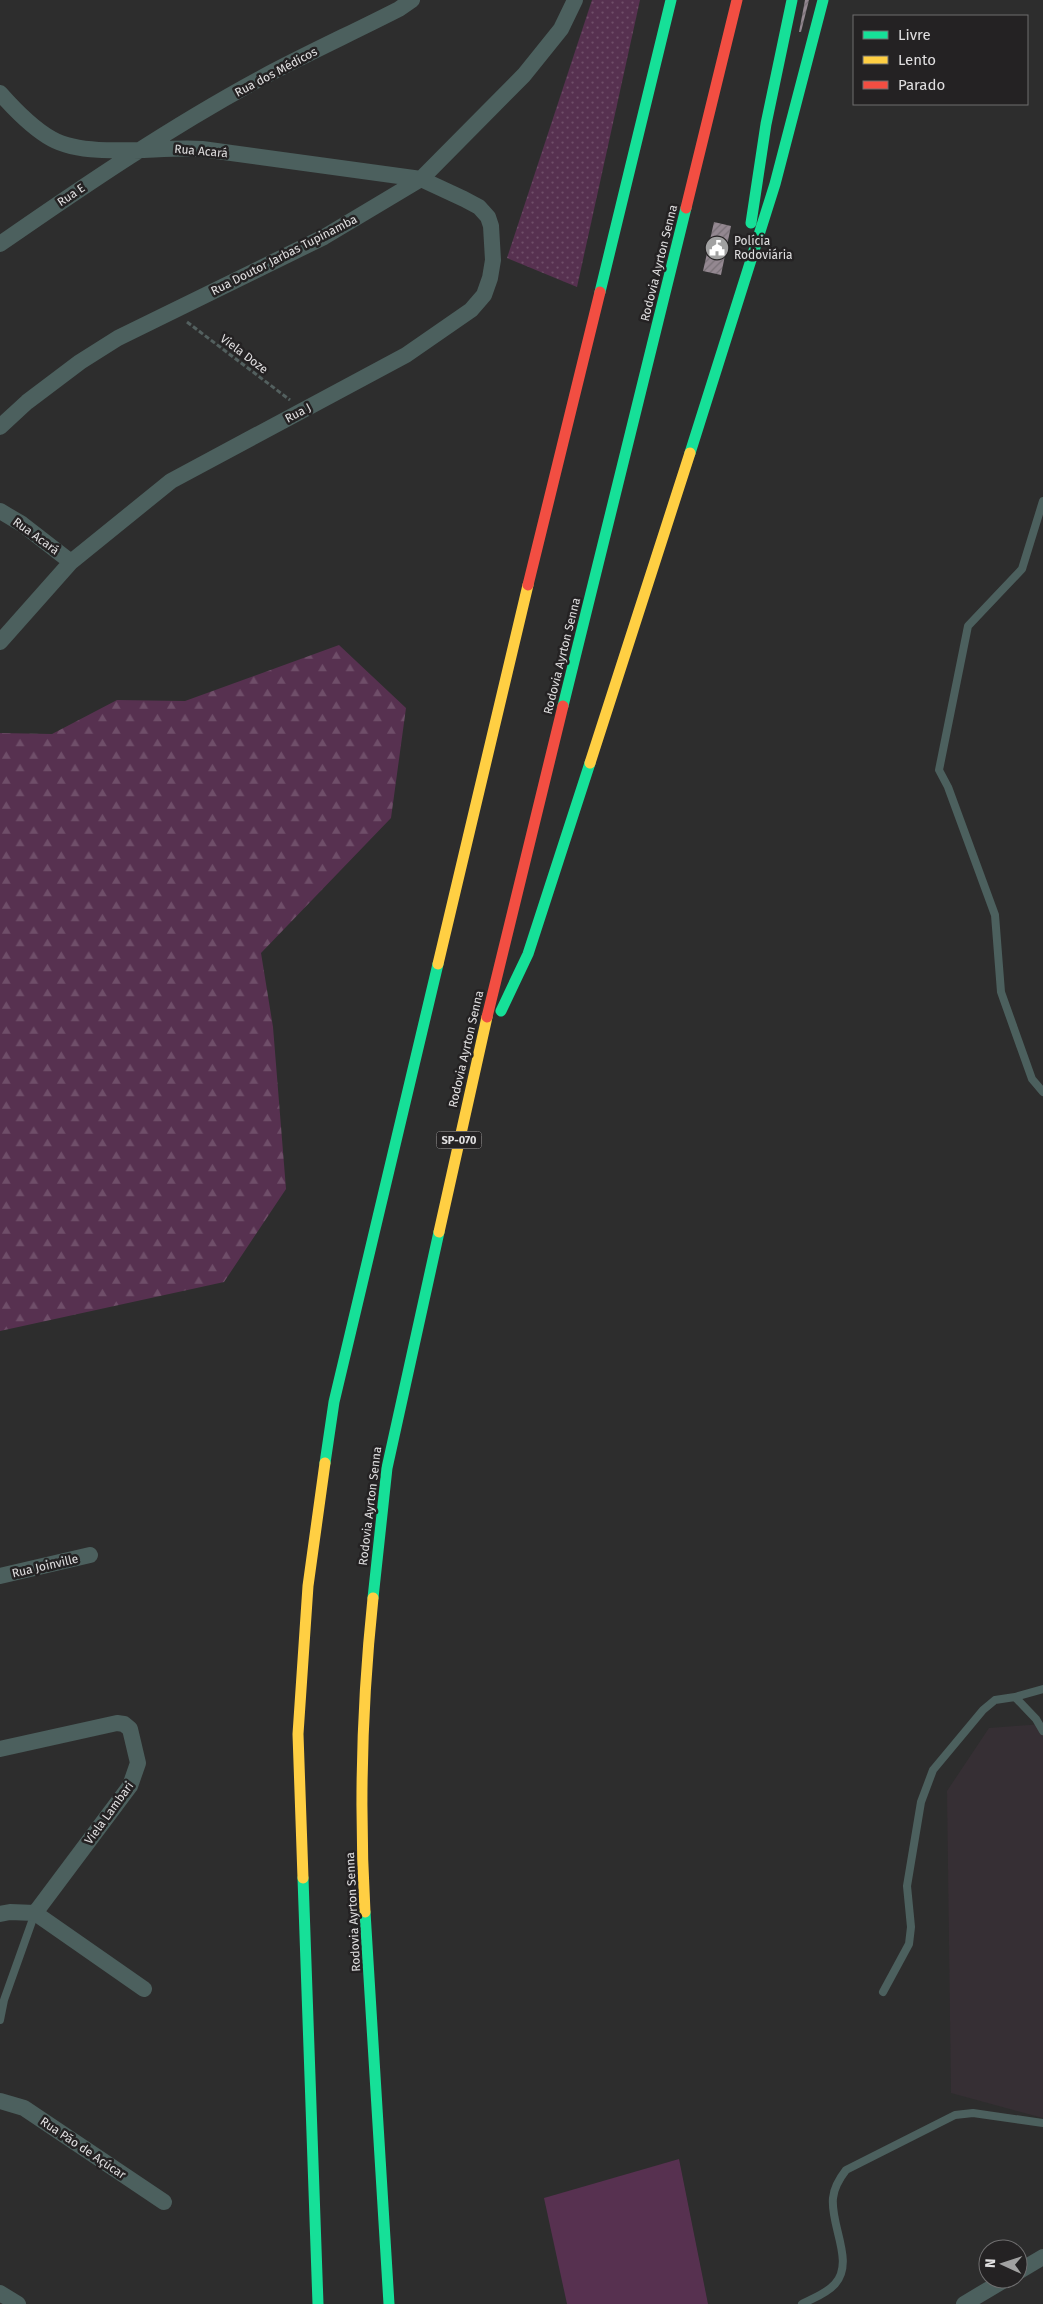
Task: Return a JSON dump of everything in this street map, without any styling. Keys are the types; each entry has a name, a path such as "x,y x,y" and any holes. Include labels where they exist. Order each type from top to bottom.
{"main road":[{"path":"318,2304 305,1989 298,1734 308,1586 334,1402 513,648 671,0"},
{"name":"Rodovia Ayrton Senna","path":"389,2304 363,1871 365,1676 387,1468 476,1062 737,0"},
{"path":"737,303 766,124 792,0"},
{"path":"476,1062 528,954 775,184 823,0"}],"street":[{"name":"Rua dos Médicos","path":"144,148 263,78 399,9 412,0"},
{"name":"Rua Doutor Jarbas Tupinamba","path":"0,427 27,402 80,362 118,338 324,237 421,179 524,75 561,28 575,0"},
{"name":"Rua Acará","path":"0,93 18,112 53,140 82,148 102,151 144,148 202,148 421,179"},
{"name":"Rua E","path":"0,244 144,148"},
{"name":"Rua J","path":"0,642 71,562 171,482 406,355 471,310 484,295 490,278 493,260 493,238 488,217 479,207 421,179"},
{"name":"Rua Acará","path":"0,511 22,524 71,562"},
{"name":"Rua Joinville","path":"0,1576 90,1556"},
{"name":"Viela Lambari","path":"0,1749 117,1723 124,1724 130,1729 138,1763 130,1786 35,1913"},
{"path":"0,1914 10,1912 35,1913 144,1989"},
{"name":"Rua Pão de Açúcar","path":"0,2101 24,2108 164,2202"},
{"path":"1028,2266 1043,2257"},
{"path":"964,2304 989,2289"},
{"path":"0,2293 18,2304"}],"lane":[{"path":"1043,501 1022,568 968,626 939,770 948,787 996,915 1000,992 1032,1079 1043,1092"},
{"path":"883,1992 909,1944 911,1927 906,1886 921,1802 933,1770 983,1710 995,1700 1043,1689"},
{"path":"1014,1697 1036,1719 1043,1731"},
{"path":"0,2020 4,2000 35,1913"},
{"path":"802,2304 827,2291 836,2283 842,2273 843,2260 834,2215 833,2198 838,2182 846,2170 955,2115 973,2113 1043,2123"}],"path":[{"name":"Viela Doze","path":"173,311 304,410"}],"shaded area":[{"path":"1043,1724 1043,2118 951,2093 947,1791 989,1728"}],"green space":[{"path":"592,0 640,0 577,287 507,258"},
{"path":"339,645 406,708 391,818 261,953 273,1027 286,1189 224,1282 0,1331 0,733 52,734 117,700 185,701"},
{"path":"679,2159 708,2304 567,2304 544,2198"}],"building":[{"path":"805,0 809,0 801,32 799,32"},
{"name":"Polícia Rodoviária","path":"714,222 731,226 721,275 703,271"}],"traffic: fast":[{"path":"600,292 671,0"},
{"path":"751,223 766,124 792,0"},
{"path":"690,453 775,184 823,0"},
{"path":"563,706 686,208"},
{"path":"501,1011 528,954 590,763"},
{"path":"325,1463 334,1402 438,964"},
{"path":"373,1598 387,1468 439,1232"},
{"path":"303,1878 318,2304"},
{"path":"365,1912 389,2304"}],"traffic: slow":[{"path":"590,763 690,453"},
{"path":"438,964 528,585"},
{"path":"439,1232 487,1017"},
{"path":"303,1878 298,1734 308,1586 325,1463"},
{"path":"365,1912 362,1794 366,1676 373,1598"}],"traffic: jam":[{"path":"686,208 737,0"},
{"path":"528,585 600,292"},
{"path":"487,1017 563,706"}],"place":[{"name":"Polícia Rodoviária","path":"717,248"}]}
